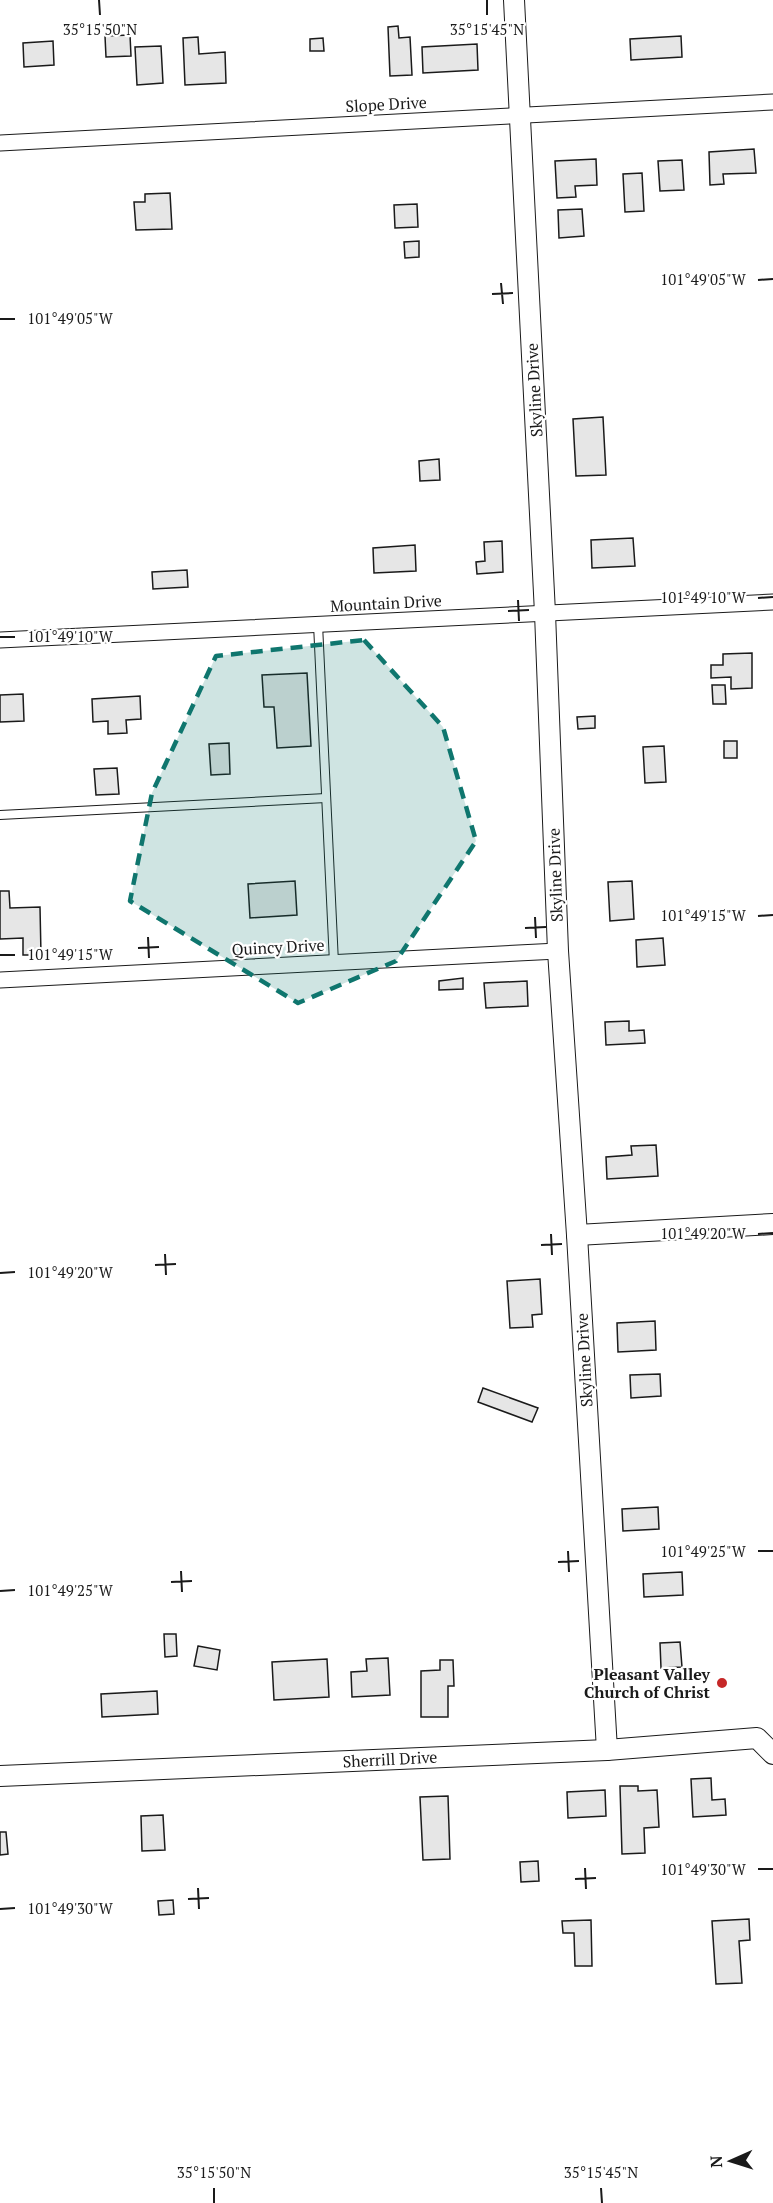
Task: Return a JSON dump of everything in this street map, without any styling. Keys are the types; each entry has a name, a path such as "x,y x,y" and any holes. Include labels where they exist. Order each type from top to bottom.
{"street":[{"name":"Skyline Drive","path":"514,0 545,613 558,951 607,1750"},
{"name":"Slope Drive","path":"0,143 773,102"},
{"name":"Mountain Drive","path":"0,640 773,602"},
{"name":"Quincy Drive","path":"0,980 558,951"},
{"path":"577,1235 773,1224"},
{"name":"Sherrill Drive","path":"0,1776 607,1750 757,1738 773,1754"}],"lane":[{"path":"318,624 334,963"},
{"path":"0,815 326,798"}],"highlighted area":[{"path":"364,640 443,727 476,841 396,961 298,1003 130,901 152,793 216,656"}],"building":[{"path":"398,26 399,38 410,37 412,75 390,76 388,27"},
{"path":"130,35 131,56 106,57 105,36"},
{"path":"681,36 682,57 631,60 630,39"},
{"path":"198,37 199,54 225,52 226,83 185,85 183,38"},
{"path":"323,38 324,51 310,51 310,39"},
{"path":"53,41 54,65 24,67 23,43"},
{"path":"477,44 478,70 423,73 422,47"},
{"path":"161,46 163,83 137,85 135,47"},
{"path":"754,149 756,173 723,174 724,184 710,185 709,152"},
{"path":"596,159 597,185 575,186 576,197 557,198 555,161"},
{"path":"682,160 684,190 660,191 658,161"},
{"path":"642,173 644,211 625,212 623,174"},
{"path":"170,193 172,229 136,230 134,202 145,202 145,194"},
{"path":"417,204 418,227 395,228 394,205"},
{"path":"582,209 584,236 559,238 558,210"},
{"path":"419,241 419,257 405,258 404,242"},
{"path":"603,417 606,475 576,476 573,419"},
{"path":"439,459 440,480 420,481 419,461"},
{"path":"633,538 635,566 592,568 591,540"},
{"path":"502,541 503,572 477,574 476,562 485,561 484,542"},
{"path":"415,545 416,571 374,573 373,548"},
{"path":"187,570 188,587 153,589 152,572"},
{"path":"752,653 752,688 731,689 731,677 711,678 711,665 723,665 723,654"},
{"path":"307,673 311,746 277,748 274,707 264,707 262,675"},
{"path":"712,685 725,685 726,704 713,704"},
{"path":"23,694 24,721 0,722 0,695"},
{"path":"140,696 141,719 126,720 127,733 108,734 108,721 93,722 92,699"},
{"path":"595,716 595,728 578,729 577,717"},
{"path":"724,741 737,741 737,758 724,758"},
{"path":"229,743 230,774 211,775 209,744"},
{"path":"664,746 666,782 645,783 643,747"},
{"path":"117,768 119,794 96,795 94,769"},
{"path":"295,881 297,915 250,918 248,884"},
{"path":"632,881 634,919 610,921 608,882"},
{"path":"0,891 9,891 10,908 40,907 41,955 23,955 23,938 0,939"},
{"path":"663,938 665,965 637,967 636,940"},
{"path":"463,978 463,989 439,990 439,981"},
{"path":"527,981 528,1006 486,1008 484,983"},
{"path":"629,1021 629,1031 644,1030 645,1043 606,1045 605,1022"},
{"path":"656,1145 658,1176 607,1179 606,1157 632,1155 631,1146"},
{"path":"540,1279 542,1314 532,1315 533,1327 510,1328 507,1281"},
{"path":"655,1321 656,1350 618,1352 617,1323"},
{"path":"660,1374 661,1396 631,1398 630,1375"},
{"path":"483,1388 538,1408 532,1422 478,1402"},
{"path":"658,1507 659,1529 623,1531 622,1509"},
{"path":"682,1572 683,1595 644,1597 643,1574"},
{"path":"164,1634 176,1634 177,1656 165,1657"},
{"path":"680,1642 682,1667 661,1668 660,1643"},
{"path":"198,1646 220,1650 217,1670 194,1666"},
{"path":"388,1658 390,1695 352,1697 351,1672 367,1671 366,1659"},
{"path":"327,1659 329,1697 274,1700 272,1662"},
{"path":"440,1660 453,1660 454,1686 448,1686 448,1717 421,1717 421,1671 440,1670"},
{"path":"157,1691 158,1714 102,1717 101,1694"},
{"path":"711,1778 712,1800 725,1799 726,1815 693,1817 691,1779"},
{"path":"620,1786 638,1786 638,1791 657,1790 659,1827 644,1828 645,1853 622,1854"},
{"path":"605,1790 606,1816 568,1818 567,1792"},
{"path":"448,1796 450,1859 423,1860 420,1797"},
{"path":"163,1815 165,1850 142,1851 141,1816"},
{"path":"0,1832 6,1832 8,1854 0,1855"},
{"path":"538,1861 539,1881 521,1882 520,1862"},
{"path":"173,1900 174,1914 159,1915 158,1901"},
{"path":"749,1919 750,1940 739,1941 742,1983 716,1984 712,1921"},
{"path":"591,1920 592,1966 575,1966 574,1933 563,1933 562,1921"}],"place":[{"name":"Pleasant Valley Church of Christ","path":"722,1683"}]}
